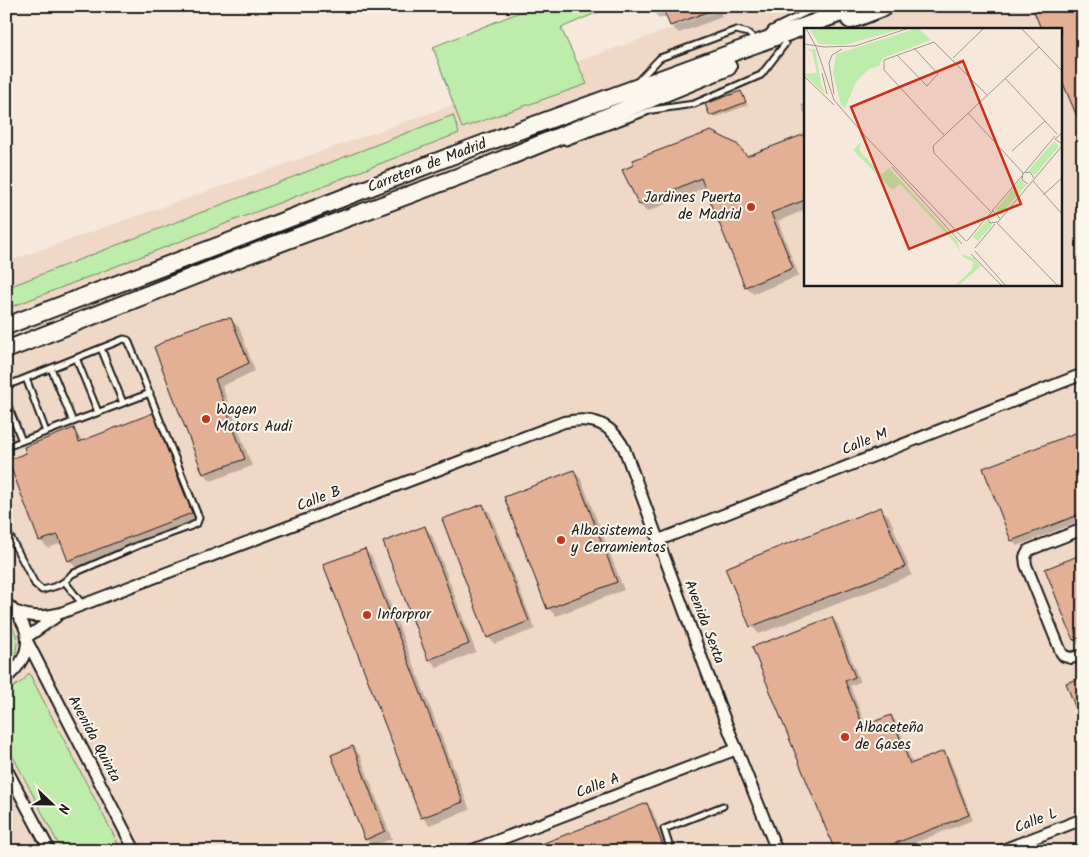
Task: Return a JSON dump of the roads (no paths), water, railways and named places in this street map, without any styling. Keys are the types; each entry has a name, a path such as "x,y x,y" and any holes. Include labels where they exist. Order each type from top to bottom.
{"highway":[{"path":"853,12 882,6"}],"main road":[{"name":"Carretera de Madrid","path":"807,28 853,12"},
{"path":"826,28 853,12"},
{"name":"Carretera de Madrid","path":"6,326 477,146 804,29"},
{"name":"Carretera de Madrid","path":"6,350 245,256 484,167 804,36"}],"street":[{"name":"Calle M","path":"658,540 1083,374"},
{"name":"Avenida Sexta","path":"588,419 612,431 618,438 777,851"},
{"name":"Calle B","path":"17,612 36,618 61,613 564,422 588,419"},
{"path":"1083,529 1029,550 1025,557 1026,566 1061,652 1064,656 1071,658 1083,655"},
{"path":"6,603 17,612"},
{"name":"Avenida Quinta","path":"17,612 23,621 27,639 135,851"},
{"name":"Calle B","path":"27,639 61,613"},
{"path":"6,678 17,669 25,656 27,639"},
{"name":"Calle A","path":"470,851 737,749"},
{"path":"6,768 50,851"},
{"name":"Calle L","path":"1000,851 1083,819"}],"lane":[{"path":"761,44 772,29 819,6"},
{"path":"563,143 652,110 694,104 761,75 785,44"},
{"path":"484,167 519,160 536,153"},
{"path":"6,386 124,339 128,340 199,518 197,523 72,574 65,582 42,590 35,584 6,529"},
{"path":"101,348 123,403"},
{"path":"76,358 98,412"},
{"path":"51,368 73,422"},
{"path":"26,378 46,432"},
{"path":"6,447 150,393"},
{"path":"6,401 22,441"},
{"path":"65,582 83,605"},
{"path":"671,851 664,829 723,806"}],"place":[{"name":"Jardines Puerta de Madrid","path":"751,207"},
{"name":"Wagen Motors Audi","path":"206,419"},
{"name":"Albasistemas y Cerramientos","path":"561,540"},
{"name":"Inforpror","path":"367,615"},
{"name":"Albaceteña de Gases","path":"845,737"}]}
